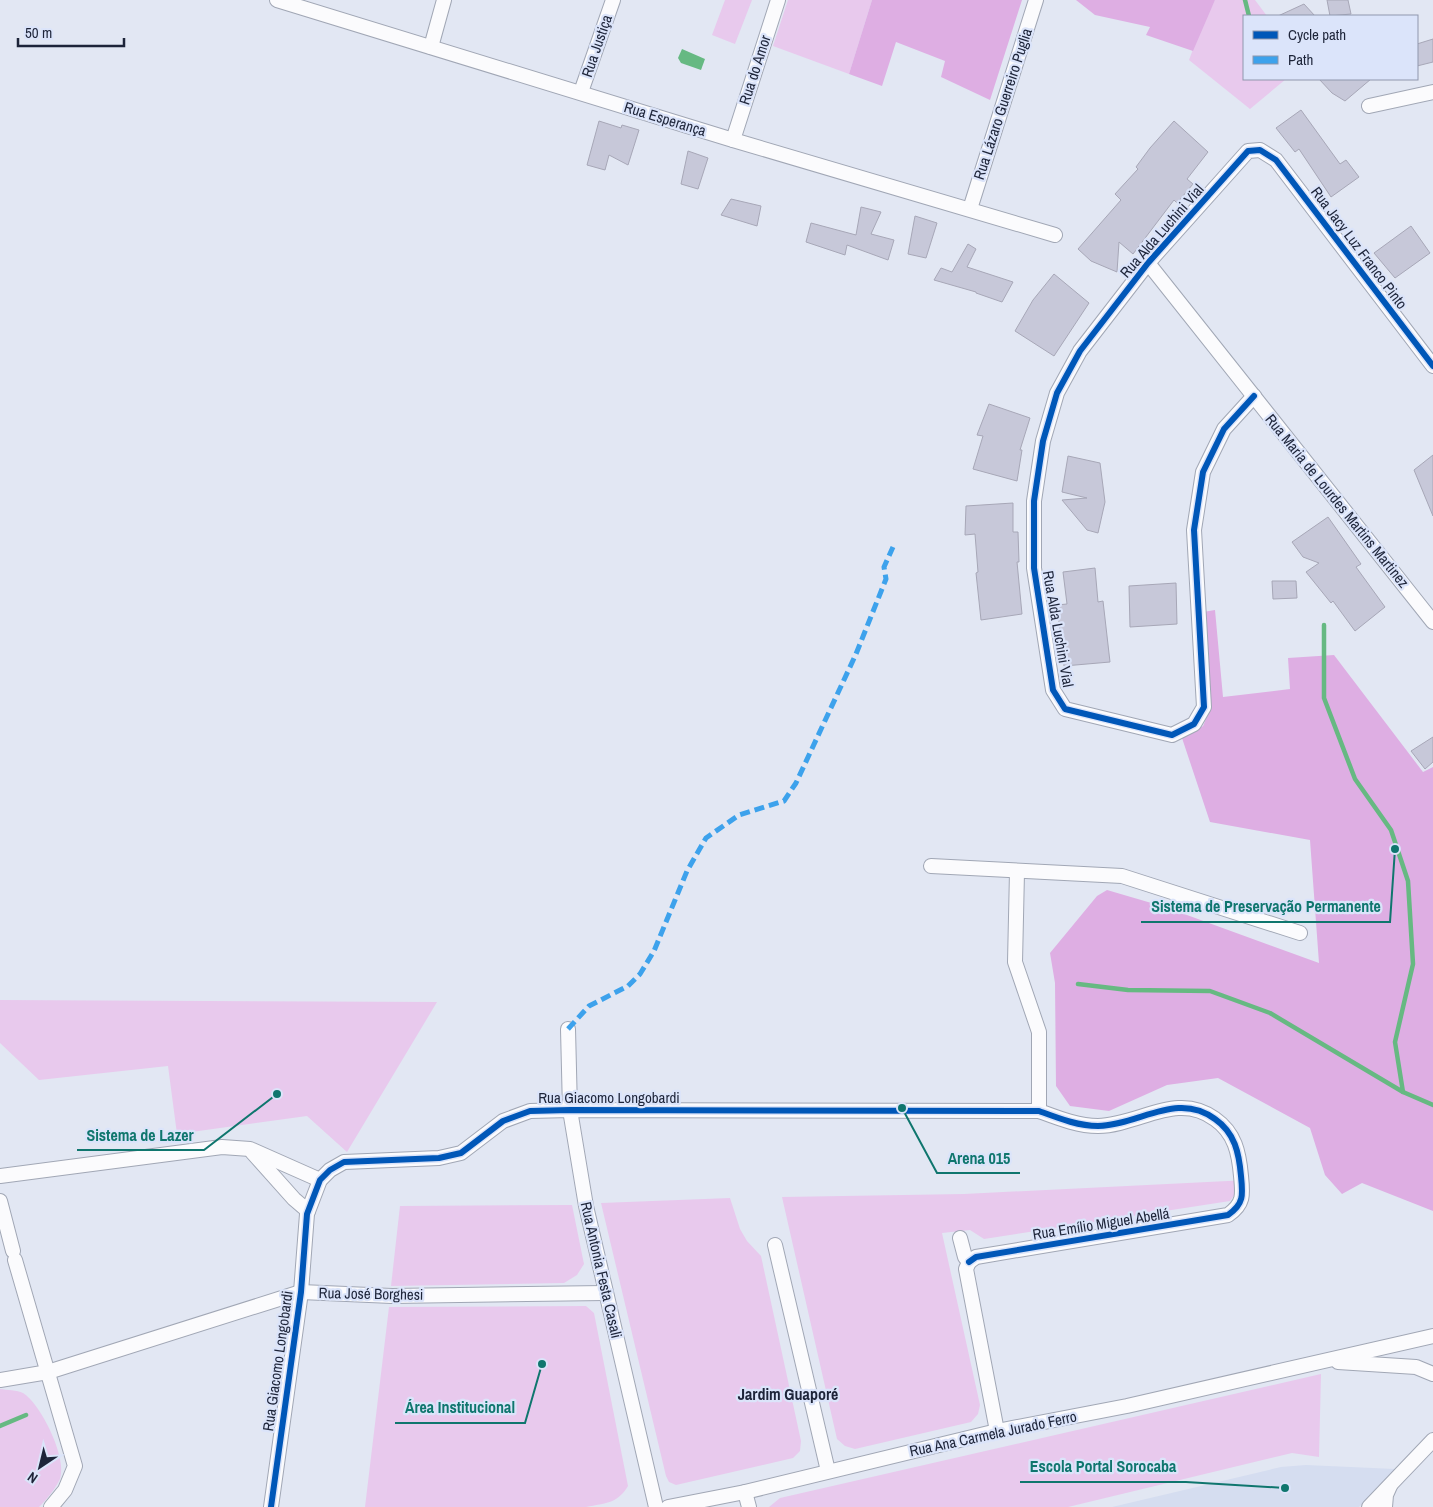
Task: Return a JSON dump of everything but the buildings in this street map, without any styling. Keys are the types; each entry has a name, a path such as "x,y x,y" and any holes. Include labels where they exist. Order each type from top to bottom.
{"street":[{"path":"431,47 444,0"},
{"name":"Rua Justiça","path":"580,92 613,0"},
{"name":"Rua do Amor","path":"733,140 778,0"},
{"name":"Rua Lázaro Guerreiro Puglia","path":"970,209 1036,0"},
{"name":"Rua Esperança","path":"281,1 733,140 1055,235"},
{"path":"1369,106 1433,92"},
{"name":"Rua Alda Luchini Vial","path":"1254,396 1224,429 1203,472 1194,530 1204,707 1194,724 1172,735 1065,709 1053,690 1034,568 1034,501 1043,441 1057,393 1080,351 1148,263 1248,151 1260,150"},
{"name":"Rua Jacy Luz Franco Pinto","path":"1260,150 1276,160 1433,366"},
{"name":"Rua Maria de Lourdes Martins Martinez","path":"1148,263 1433,622"},
{"path":"931,866 1122,876 1300,933"},
{"path":"1017,872 1014,962 1039,1032 1039,1111"},
{"name":"Rua Antonia Festa Casali","path":"568,1029 570,1110 586,1206 656,1507"},
{"name":"Rua Giacomo Longobardi","path":"271,1507 301,1292 308,1211 320,1180 330,1170 344,1162 438,1158 461,1153 502,1121 530,1111 1039,1111 1076,1123 1096,1126 1117,1125 1180,1107 1204,1111 1224,1126 1236,1145 1243,1198 1237,1209"},
{"path":"0,1176 222,1147 250,1149 320,1180"},
{"path":"250,1149 294,1199 308,1211"},
{"path":"0,1200 14,1256 75,1466 64,1490 51,1507"},
{"name":"Rua Emílio Miguel Abellá","path":"969,1262 976,1257 1228,1215 1237,1209"},
{"path":"960,1238 965,1257 969,1262 966,1269 997,1431"},
{"path":"775,1245 828,1471"},
{"name":"Rua José Borghesi","path":"0,1380 48,1372 301,1292 392,1296 605,1293"},
{"name":"Rua Ana Carmela Jurado Ferro","path":"668,1507 745,1492 997,1431 1127,1406 1433,1336"},
{"name":"Rua Ana Carmela Jurado Ferro","path":"1317,1361 1416,1367 1433,1374"},
{"path":"1369,1507 1433,1440"},
{"path":"1386,1507 1386,1495 1391,1483"},
{"path":"745,1492 748,1507"}],"shaded area":[{"path":"725,0 752,0 735,44 712,35"},
{"path":"788,0 872,0 849,74 773,46"},
{"path":"872,0 1022,0 990,100 941,77 945,61 896,42 882,86 849,74"},
{"path":"1076,0 1215,0 1193,51 1146,35 1150,27 1095,15"},
{"path":"1215,0 1255,0 1266,15 1243,15 1243,80 1285,80 1250,109 1189,60 1201,28"},
{"path":"682,49 705,59 701,70 681,63 678,58"},
{"path":"1215,610 1223,697 1290,689 1288,658 1334,655 1423,772 1433,767 1433,1211 1362,1183 1342,1194 1325,1175 1310,1128 1218,1078 1167,1085 1109,1111 1070,1106 1056,1086 1055,983 1050,953 1097,896 1107,890 1165,907 1319,963 1310,840 1210,822 1182,738 1203,726 1211,707 1203,612"},
{"path":"0,1000 437,1002 347,1152 307,1116 177,1134 168,1066 39,1080 0,1043"},
{"path":"1248,1180 1230,1201 984,1239 970,1230 942,1233 980,1405 978,1414 971,1422 855,1449 845,1446 837,1439 782,1197 964,1194"},
{"path":"730,1198 740,1229 747,1241 761,1256 801,1441 800,1451 793,1458 676,1485 669,1482 666,1476 601,1203"},
{"path":"572,1205 584,1264 577,1275 564,1283 391,1286 400,1206"},
{"path":"586,1306 594,1313 628,1486 620,1496 610,1502 586,1507 365,1507 389,1307"},
{"path":"1321,1374 1319,1457 1292,1453 1068,1507 769,1507 780,1498"},
{"path":"0,1389 21,1392 30,1399 45,1420 57,1446 61,1470 60,1479 51,1494 39,1507 0,1507"},
{"path":"1306,1465 1395,1469 1359,1507 1112,1507 1281,1467"}],"waterway":[{"path":"1245,0 1249,15"},
{"path":"1324,625 1324,698 1355,779 1391,830 1408,881 1413,964 1395,1042 1403,1092"},
{"path":"1078,984 1128,990 1210,991 1270,1013 1403,1092 1433,1105"},
{"path":"0,1426 26,1415"}],"marked path":[{"path":"568,1029 589,1006 628,986 640,974 654,951 687,871 706,838 739,815 784,801 796,783 856,654 886,579 884,567 893,547"}],"cycle path":[{"path":"1254,396 1224,429 1203,472 1194,530 1204,707 1194,724 1172,735 1065,709 1053,690 1034,568 1034,501 1043,441 1057,393 1080,351 1148,263 1248,151 1260,150 1276,160 1433,366"},
{"path":"271,1507 301,1292 307,1214 320,1180 330,1170 344,1162 439,1158 461,1153 503,1121 530,1111 570,1110 1039,1111 1076,1123 1098,1126 1129,1121 1172,1109 1187,1108 1201,1111 1215,1119 1227,1131 1235,1144 1240,1168 1242,1194 1240,1203 1228,1215 976,1257 969,1262"}],"place":[{"name":"Sistema de Preservação Permanente","path":"1395,849"},
{"name":"Sistema de Lazer","path":"277,1094"},
{"name":"Arena 015","path":"902,1108"},
{"name":"Área Institucional","path":"542,1364"},
{"name":"Escola Portal Sorocaba","path":"1285,1488"}],"district":[{"name":"Jardim Guaporé","path":"788,1394"}]}
